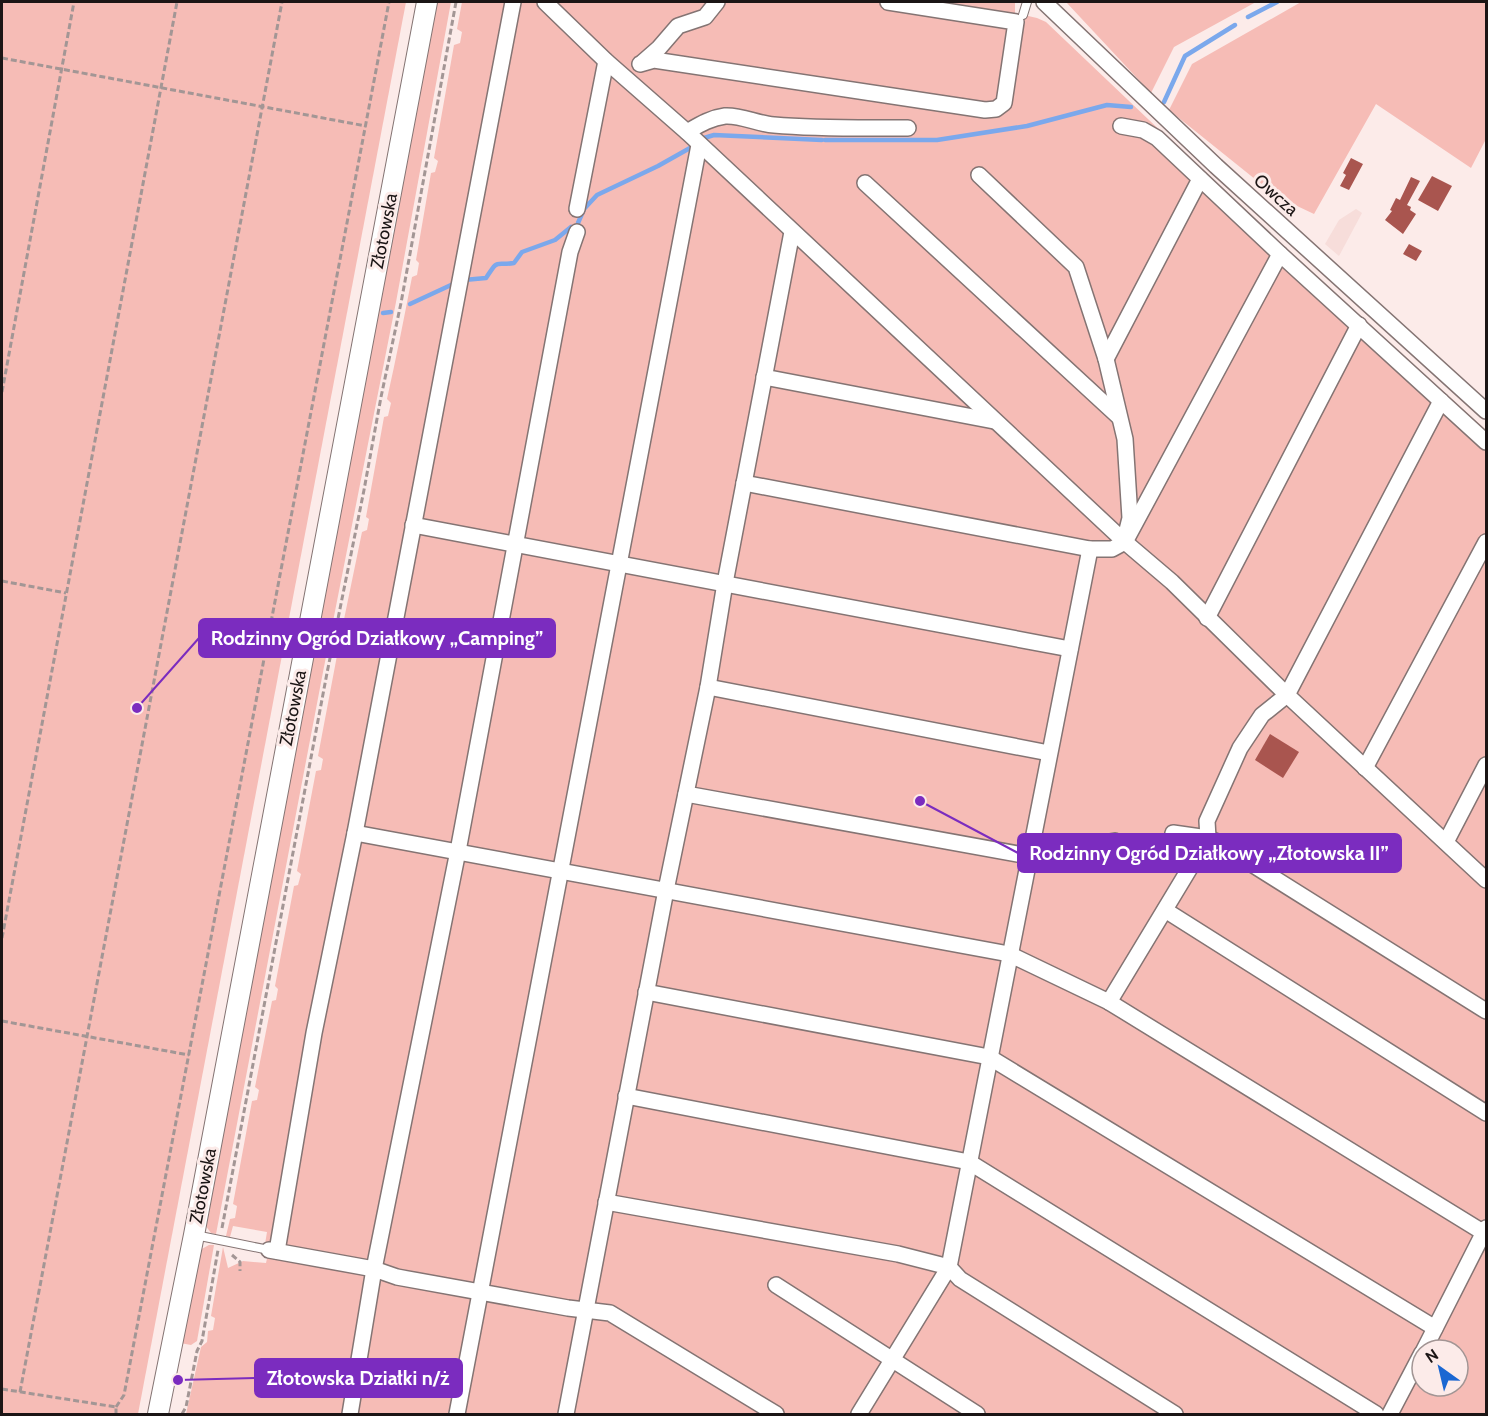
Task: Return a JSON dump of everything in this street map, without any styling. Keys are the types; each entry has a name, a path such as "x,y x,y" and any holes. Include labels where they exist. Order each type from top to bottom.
{"street":[{"name":"Złotowska","path":"158,1414 194,1235 427,2"},
{"path":"513,2 273,1251 374,1269 397,1277 610,1313 776,1414"},
{"path":"545,2 1125,542 1172,582 1287,695 1486,880"},
{"path":"624,77 659,48 678,26 705,17 717,2"},
{"path":"640,64 654,60 985,110 996,109 1004,103 1022,13 888,2"},
{"name":"Owcza","path":"1044,2 1216,166 1486,411"},
{"path":"577,209 606,61"},
{"path":"687,132 708,120 726,116 742,117 764,125 908,128"},
{"path":"1121,126 1143,130 1157,138 1486,442"},
{"path":"457,1414 699,145"},
{"path":"979,175 1076,267 1106,360 1125,439 1130,518 1125,542"},
{"path":"1106,360 1200,179"},
{"path":"865,183 1119,417"},
{"path":"350,1414 374,1269 458,851 570,252 577,232"},
{"path":"570,1413 585,1310 666,890 708,687 725,583 792,232"},
{"path":"744,483 1090,549 1112,549 1125,542 1280,254"},
{"path":"1207,618 1359,325"},
{"path":"764,377 995,421"},
{"path":"1109,1002 1208,838 1207,820 1240,748 1262,715 1287,695 1441,400"},
{"path":"413,525 1070,649"},
{"path":"1365,768 1486,542"},
{"path":"859,1414 893,1362 949,1267 1090,549"},
{"path":"708,687 1049,753"},
{"path":"1446,842 1486,765"},
{"path":"686,794 1029,856 1115,841"},
{"path":"355,833 1009,954 1109,1002 1486,1232 1430,1338"},
{"path":"1173,833 1208,838 1486,1011"},
{"path":"1165,910 1486,1113"},
{"path":"646,992 989,1057 1435,1328"},
{"path":"626,1096 969,1162 1376,1414"},
{"path":"606,1202 898,1254 949,1267 960,1279 1175,1414"},
{"path":"776,1286 977,1414"},
{"path":"1390,1414 1410,1376"}],"lane":[{"path":"194,1235 273,1251"}],"path":[{"path":"2,392 74,2"},
{"path":"2,938 177,2"},
{"path":"20,1392 282,2"},
{"path":"116,1414 116,1407 124,1395 389,2"},
{"path":"221,1235 327,673 401,303 456,2"},
{"path":"2,58 366,126"},
{"path":"2,581 66,593"},
{"path":"2,1021 189,1055"},
{"path":"182,1414 186,1407 197,1351 202,1341 219,1246"},
{"path":"230,1253 240,1262 240,1271"},
{"path":"2,1389 116,1407"}],"shaded area":[{"path":"2,2 406,2 138,1414 2,1414"},
{"path":"434,2 451,2 396,302 216,1234 211,1233 205,1225"},
{"path":"462,2 1015,2 1015,13 1046,22 1291,255 1486,430 1486,1414 186,1414 201,1347 207,1342 208,1331 213,1330 215,1318 211,1316 223,1247 228,1268 243,1261 266,1263 270,1245 265,1244 267,1232 233,1226 230,1237 226,1236 230,1219 235,1218 237,1206 233,1204 252,1101 257,1100 259,1090 255,1087 272,1001 276,1000 278,989 275,986 294,886 298,885 301,874 297,871 316,771 321,770 323,759 318,756 339,645 344,644 347,633 342,629 362,532 367,530 369,519 366,517 384,417 388,416 391,403 387,399 412,277 417,275 419,263 416,260 431,173 435,172 438,161 434,158 454,45 460,43 462,32 457,29"},
{"path":"1066,2 1256,2 1174,47 1151,93"},
{"path":"1301,2 1486,2 1486,139 1471,168 1376,104 1314,214 1276,196 1169,110 1192,64"},
{"path":"1356,209 1362,213 1339,256 1325,244 1339,220"},
{"path":"214,1245 197,1341 191,1345 180,1343 200,1250"}],"building":[{"path":"1351,158 1363,164 1349,190 1340,186 1346,175 1343,173"},
{"path":"1432,176 1452,186 1438,211 1418,200"},
{"path":"1411,177 1420,181 1407,205 1416,214 1403,234 1385,220 1392,211 1390,210 1396,198 1400,200"},
{"path":"1409,244 1422,251 1416,261 1403,254"},
{"path":"1270,734 1299,752 1283,778 1255,760"}],"waterway":[{"path":"1248,17 1277,2"},
{"path":"1164,102 1185,56 1235,25"},
{"path":"825,140 937,140 1027,126 1107,105 1131,107"},
{"path":"704,138 714,135 822,140"},
{"path":"578,223 584,209 597,195 690,148"},
{"path":"464,280 486,278 495,265 514,263 522,252 555,240 571,227"},
{"path":"410,304 451,285"},
{"path":"383,313 391,312"}],"place":[{"name":"Rodzinny Ogród Działkowy „Camping”","path":"137,708"},
{"name":"Rodzinny Ogród Działkowy „Złotowska II”","path":"920,801"},
{"name":"Złotowska Działki n/ż","path":"178,1380"}]}
